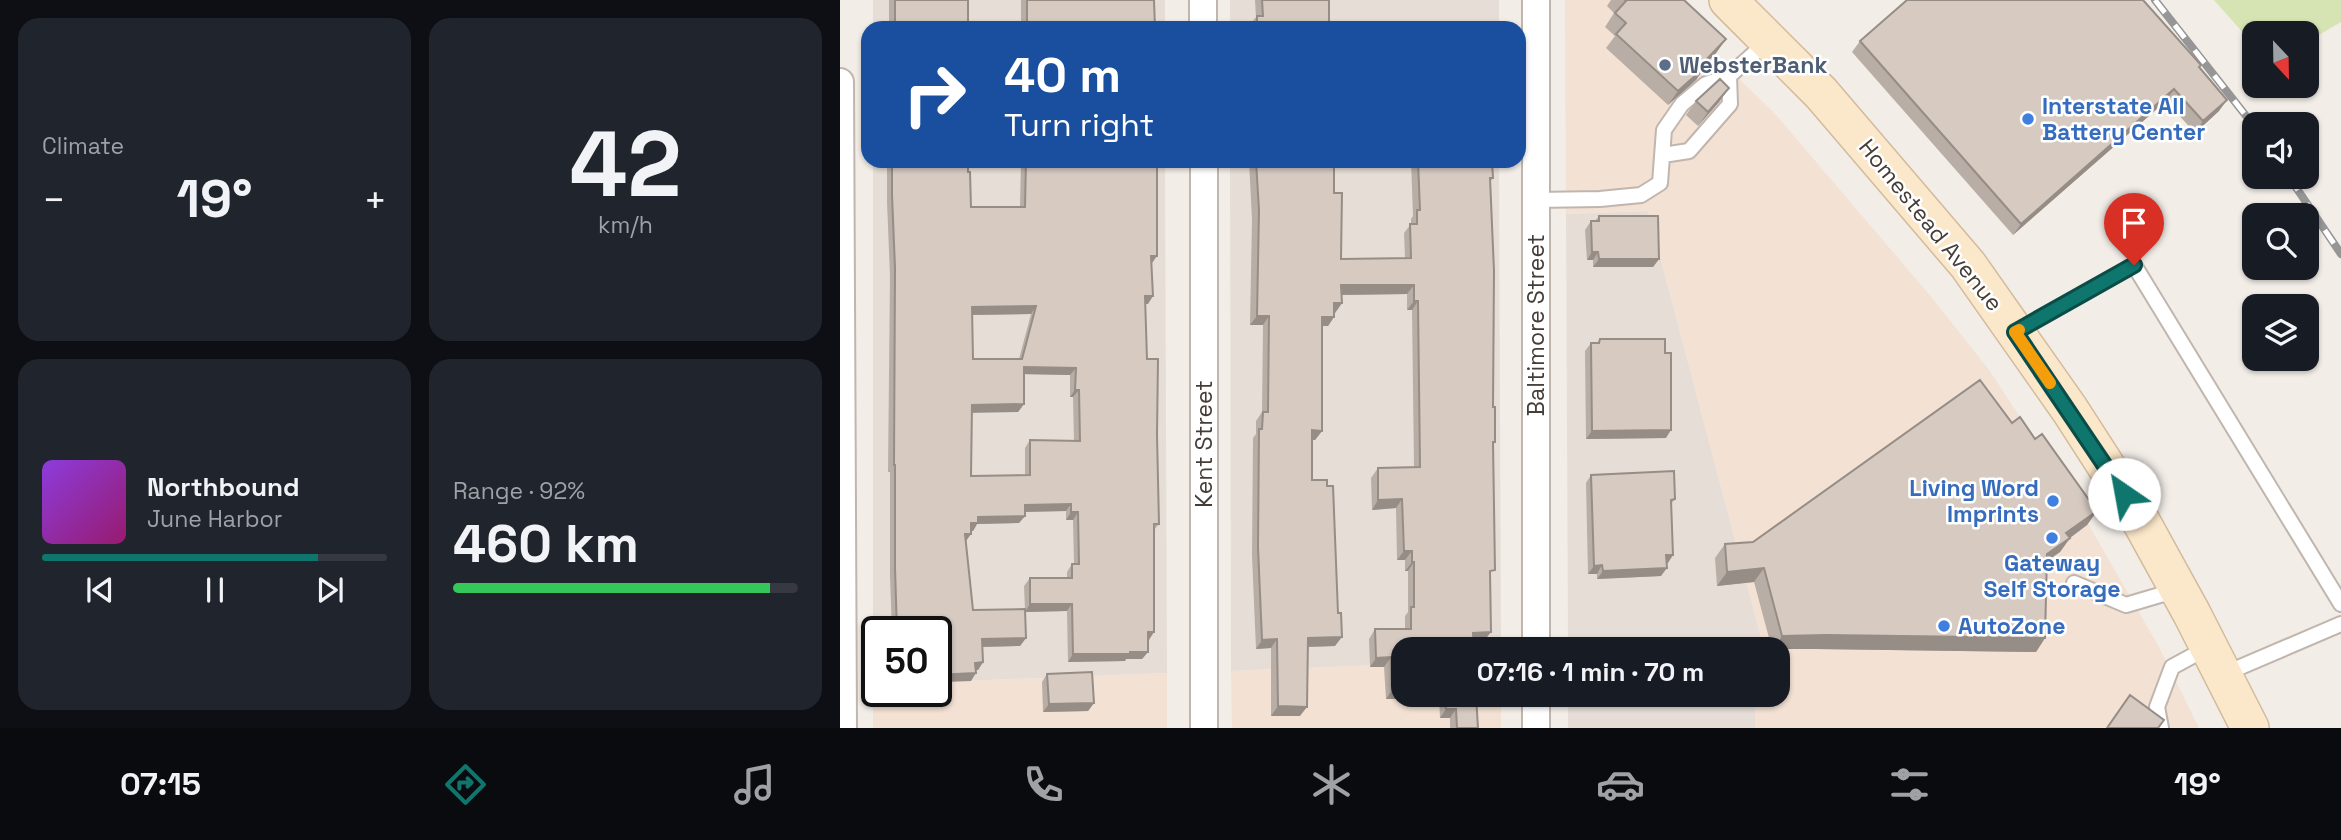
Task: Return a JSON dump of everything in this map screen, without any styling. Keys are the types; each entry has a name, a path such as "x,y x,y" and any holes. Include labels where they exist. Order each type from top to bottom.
{"main road":[{"name":"Homestead Avenue","path":"1728,0 1821,93 1968,265 2137,514 2179,589 2250,728"}],"street":[{"path":"1203,0 1203,21"},
{"name":"Baltimore Street","path":"1536,0 1536,637"},
{"path":"840,82 842,728"},
{"name":"Kent Street","path":"1203,168 1204,728"},
{"path":"1536,707 1536,728"}],"lane":[{"path":"1536,200 1641,195 1660,183 1664,130 1682,104 1706,84 1729,76 1769,40"},
{"path":"1663,155 1689,151 1730,104 1729,76"},
{"path":"2015,332 2134,265 2341,604"},
{"path":"2074,583 2126,605 2179,589"},
{"path":"2161,728 2157,707 2172,667 2215,660 2341,624"}],"shaded area":[{"path":"873,0 1165,0 1165,21 873,21"},
{"path":"1230,0 1499,0 1499,21 1230,21"},
{"path":"1565,0 1659,0 1776,115 1933,299 1989,370 2074,499 2160,649 2199,728 1755,728 1755,707 1790,707 1790,637 1761,637 1648,211 1566,214"},
{"path":"873,168 1165,168 1167,673 952,681 952,616 873,616"},
{"path":"1230,168 1499,168 1501,637 1391,637 1391,664 1231,671"},
{"path":"1648,211 1761,637 1568,637 1566,214"},
{"path":"1391,664 1391,707 1501,707 1501,728 1232,728 1231,671"},
{"path":"1167,673 1167,728 873,728 873,707 952,707 952,681"},
{"path":"1568,707 1755,707 1755,728 1568,728"}],"green space":[{"path":"2214,0 2341,0 2341,22 2319,35 2319,21 2242,21 2242,32"}],"building":[{"path":"895,0 968,0 968,21 895,21"},
{"path":"1027,0 1154,0 1155,21 1027,21"},
{"path":"1262,0 1329,0 1329,21 1257,21 1257,16 1263,16"},
{"name":"WebsterBank","path":"1625,0 1684,0 1726,39 1703,63 1706,66 1678,91 1616,34 1626,23 1615,13"},
{"name":"Interstate All Battery Center","path":"1907,0 2143,0 2201,65 2199,67 2227,100 2203,121 2174,89 2021,224 1860,41"},
{"path":"1720,79 1729,88 1708,112 1696,101"},
{"path":"892,168 968,168 971,207 1025,207 1026,168 1157,168 1157,256 1151,256 1153,296 1145,296 1147,359 1158,359 1159,524 1154,524 1154,632 1148,632 1148,652 1073,654 1072,604 1030,604 1030,578 1072,578 1072,564 1079,564 1078,512 1071,512 1071,504 1025,505 1025,516 978,517 978,523 971,523 971,534 965,534 973,610 1025,609 1026,638 982,639 983,662 975,663 976,673 952,674 952,616 896,616 895,268","holes":["1036,306 1022,359 973,359 972,307","1024,367 1076,368 1075,390 1079,390 1080,441 1030,440 1030,475 971,476 972,405 1024,404"]},
{"path":"1256,168 1334,168 1334,193 1342,193 1341,259 1411,258 1410,224 1417,224 1417,210 1420,210 1418,168 1492,168 1493,178 1490,178 1494,271 1495,570 1490,571 1491,632 1473,633 1473,637 1391,637 1391,657 1376,658 1375,629 1411,629 1411,607 1414,607 1414,562 1412,551 1404,551 1402,499 1378,500 1378,468 1420,467 1418,301 1414,301 1414,285 1341,285 1342,303 1334,303 1334,317 1322,317 1322,431 1312,430 1312,480 1327,480 1327,486 1333,486 1338,613 1341,613 1342,637 1308,638 1307,707 1278,706 1277,639 1262,640 1258,547 1259,429 1262,429 1263,412 1268,412 1269,316 1257,316 1259,210"},
{"path":"1599,216 1658,216 1659,259 1599,259 1598,252 1592,252 1591,221 1599,221"},
{"path":"1600,339 1665,339 1665,353 1671,353 1671,430 1592,431 1591,343 1599,343"},
{"path":"1980,380 2012,423 2020,417 2035,439 2042,434 2097,511 2066,533 2070,538 2047,554 2045,638 1782,636 1764,568 1727,572 1725,544 1753,542"},
{"path":"1674,471 1675,499 1671,500 1673,555 1666,555 1667,568 1603,571 1602,565 1594,566 1591,475"},
{"path":"1092,672 1094,703 1049,704 1047,674"},
{"path":"2130,695 2164,720 2158,728 2107,728"},
{"path":"1477,707 1478,728 1457,728 1456,709 1446,709"}],"railway":[{"path":"2155,0 2243,112"},
{"path":"2297,189 2341,254"}],"slow traffic":[{"path":"2019,330 2015,332 2050,383"}],"place":[{"name":"WebsterBank","path":"1665,65"},
{"name":"Interstate All Battery Center","path":"2028,119"},
{"name":"Living Word Imprints","path":"2053,501"},
{"name":"Gateway Self Storage","path":"2052,538"},
{"name":"AutoZone","path":"1944,626"}],"route":[{"path":"2124,494 2015,332 2134,265"}]}
